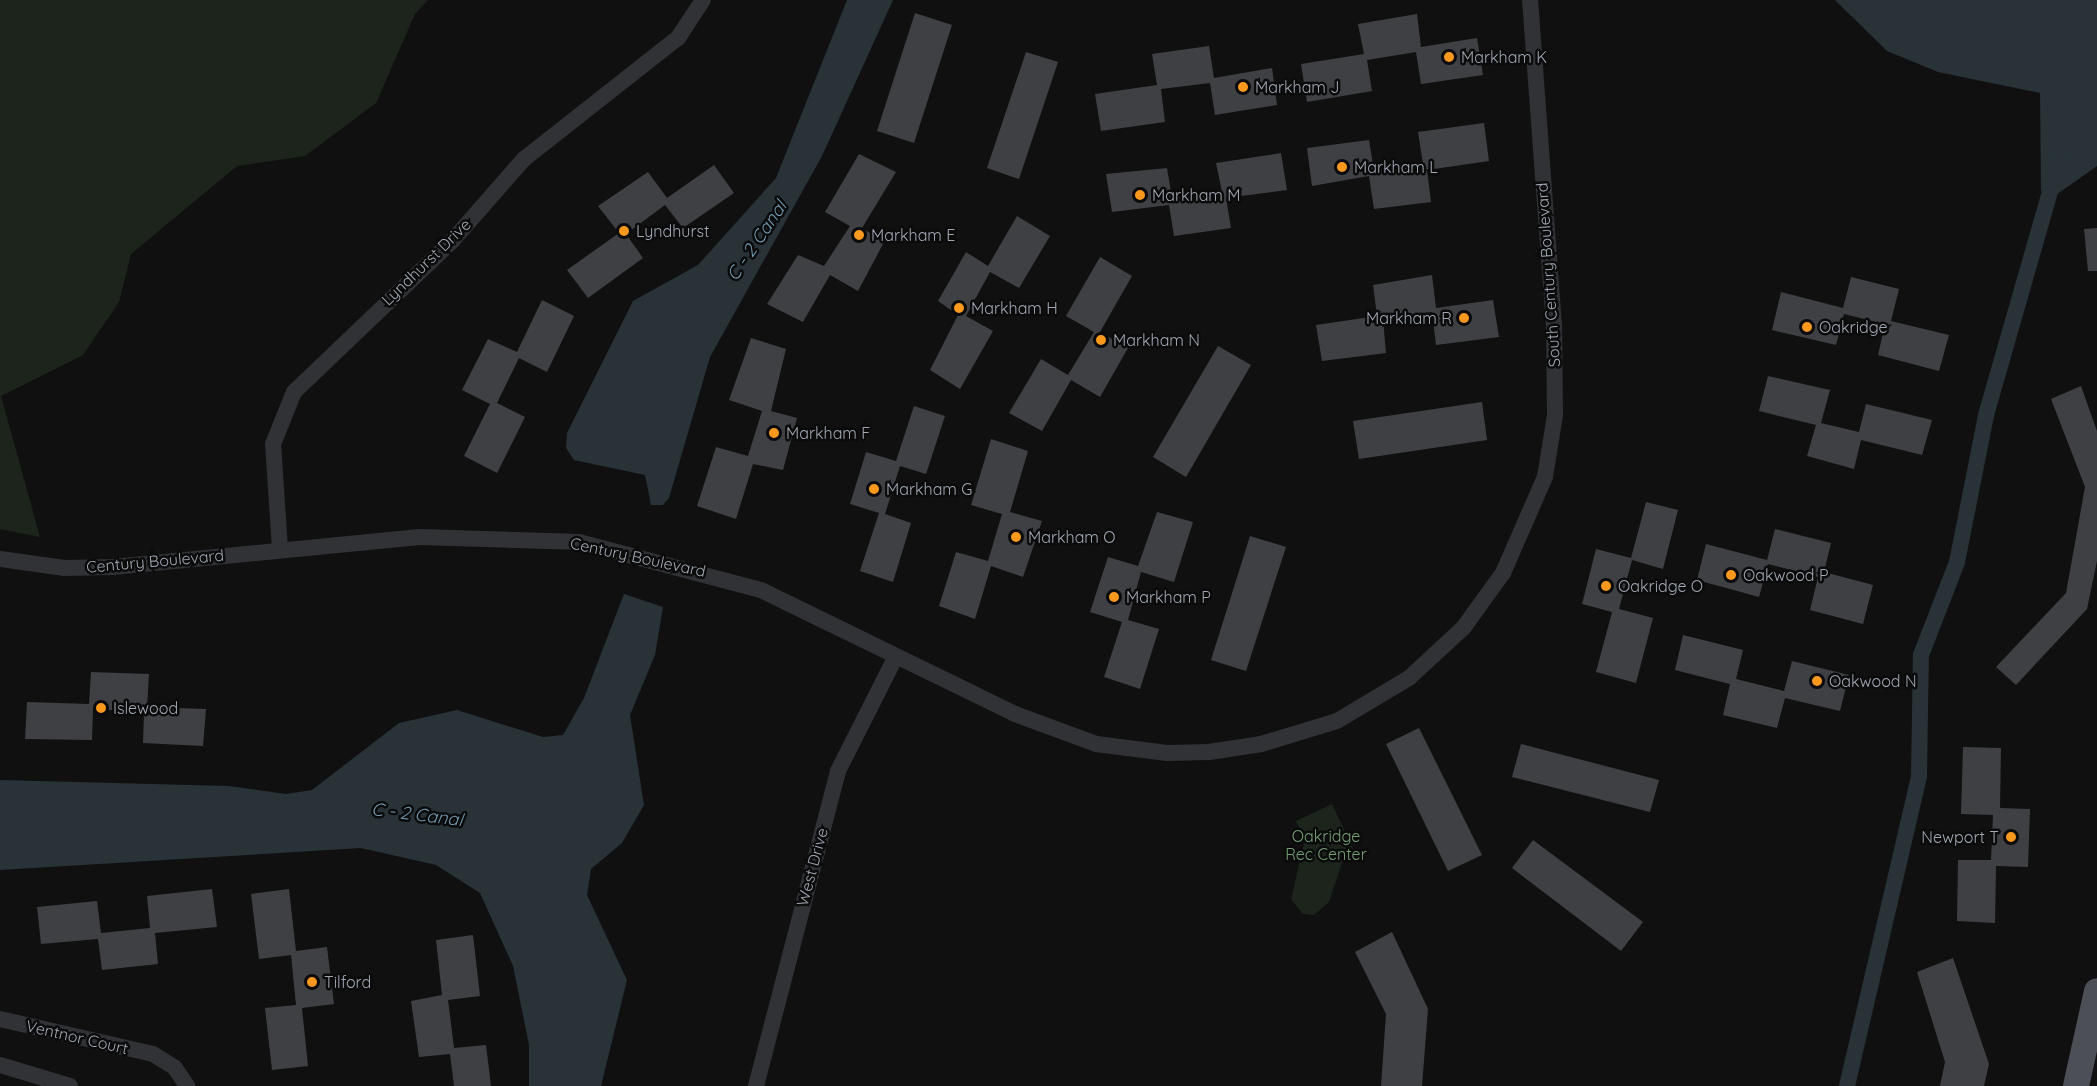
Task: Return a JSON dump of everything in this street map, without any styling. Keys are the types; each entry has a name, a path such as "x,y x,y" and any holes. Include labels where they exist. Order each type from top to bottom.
{"main road":[{"path":"2076,1086 2097,991"}],"street":[{"name":"Lyndhurst Drive","path":"280,549 273,444 294,392 453,240 524,159 678,38 703,0"},
{"name":"South Century Boulevard","path":"1096,744 1167,753 1209,752 1261,744 1337,722 1374,702 1437,655 1503,573 1542,485 1555,415 1554,326 1530,0"},
{"name":"Century Boulevard","path":"0,559 64,568 113,567 420,537 579,542 725,577 820,617 894,658 1056,731 1096,744"},
{"name":"West Drive","path":"756,1086 838,771 894,658"},
{"name":"Ventnor Court","path":"0,1019 153,1054 175,1068 187,1086"},
{"path":"0,1065 70,1086"}],"green space":[{"path":"0,0 428,0 415,14 376,103 305,156 237,166 131,254 119,302 83,355 1,396 40,537 0,529"},
{"name":"Oakridge Rec Center","path":"1332,804 1354,851 1344,857 1329,902 1314,915 1303,914 1291,899 1305,839 1296,821"}],"water":[{"name":"C - 2 Canal","path":"847,0 893,0 822,156 710,357 669,498 663,505 651,505 645,475 574,460 566,448 567,433 633,301 698,265 776,178"},
{"path":"1835,0 2097,0 2097,166 2056,195 2059,162 2041,192 2040,93 1938,72 1887,51"},
{"name":"C - 2 Canal","path":"624,594 663,607 655,655 630,715 644,805 622,843 591,869 587,895 627,980 601,1086 529,1086 529,1045 513,966 480,893 436,865 361,848 0,870 0,780 228,786 286,794 312,790 399,723 457,710 543,737 563,735 584,698"}],"building":[{"path":"915,13 952,25 914,143 877,131"},
{"name":"Markham K","path":"1417,14 1421,47 1477,38 1483,75 1421,84 1416,52 1367,60 1372,91 1307,102 1301,64 1364,54 1358,24"},
{"name":"Markham J","path":"1209,46 1214,78 1272,68 1277,105 1215,115 1210,83 1161,89 1165,122 1101,131 1095,94 1157,85 1152,54"},
{"path":"1026,52 1058,62 1019,179 987,168"},
{"name":"Markham L","path":"1484,123 1489,161 1427,170 1431,202 1374,209 1369,176 1312,186 1307,148 1369,140 1374,171 1423,164 1418,132"},
{"name":"Markham M","path":"1281,153 1287,190 1226,198 1231,228 1174,236 1169,205 1112,212 1106,174 1167,168 1172,198 1222,192 1216,163"},
{"name":"Markham E","path":"859,154 896,172 862,228 884,242 858,291 830,275 803,322 767,304 798,255 824,266 850,226 825,212"},
{"name":"Lyndhurst","path":"714,165 734,193 683,228 665,205 626,234 643,258 588,298 567,270 619,233 598,206 648,172 667,198"},
{"name":"Markham H","path":"1017,216 1050,236 1019,288 990,272 966,316 993,331 960,389 930,370 958,315 938,301 966,252 988,266"},
{"path":"2097,228 2097,271 2088,271 2084,229"},
{"name":"Markham N","path":"1100,257 1132,276 1100,332 1128,348 1100,397 1071,380 1042,431 1009,413 1041,359 1068,375 1094,332 1066,316"},
{"name":"Markham R","path":"1432,275 1436,308 1493,300 1499,337 1436,345 1432,312 1383,319 1386,353 1322,361 1316,325 1377,316 1373,285"},
{"name":"Oakridge","path":"1851,277 1899,289 1891,321 1949,335 1939,371 1878,355 1885,324 1844,314 1836,345 1772,330 1781,292 1843,308"},
{"path":"542,300 574,316 547,372 519,358 497,403 525,417 497,473 464,456 490,404 462,390 488,339 517,352"},
{"name":"Markham F","path":"751,338 786,349 771,411 797,418 783,470 753,464 736,519 697,506 716,447 748,456 762,411 729,400"},
{"path":"1218,346 1251,365 1186,477 1153,457"},
{"path":"1768,376 1830,390 1821,423 1859,432 1866,404 1932,420 1922,455 1861,440 1854,469 1807,456 1816,425 1759,411"},
{"path":"2081,386 2097,431 2097,561 2087,609 2016,685 1996,667 2066,593 2085,487 2051,399"},
{"path":"1482,402 1487,440 1359,459 1353,421"},
{"name":"Markham G","path":"914,406 945,416 926,474 900,466 885,514 911,523 893,582 860,571 879,513 850,504 866,452 896,461"},
{"name":"Markham O","path":"991,439 1028,451 1010,512 1042,521 1023,577 991,566 975,619 939,606 956,552 988,561 1002,514 971,505"},
{"name":"Oakridge O","path":"1646,502 1678,510 1663,569 1632,560 1619,609 1653,618 1636,683 1596,672 1612,612 1582,604 1596,549 1631,558"},
{"name":"Markham P","path":"1157,512 1193,522 1174,582 1141,572 1128,620 1159,629 1140,689 1104,677 1122,622 1090,612 1108,557 1138,566"},
{"name":"Oakwood P","path":"1775,529 1831,543 1824,572 1873,585 1863,624 1810,610 1818,577 1768,564 1759,597 1697,580 1706,544 1767,560"},
{"path":"1250,536 1286,547 1246,671 1211,660"},
{"name":"Oakwood N","path":"1683,635 1743,650 1736,679 1784,691 1792,661 1849,675 1840,711 1785,698 1777,728 1723,715 1730,684 1675,670"},
{"name":"Islewood","path":"91,672 149,674 147,707 206,709 203,746 143,743 144,712 93,709 92,740 25,739 27,702 89,704"},
{"path":"1419,728 1482,855 1448,871 1386,744"},
{"path":"1521,744 1659,780 1650,812 1512,777"},
{"name":"Newport T","path":"1963,747 2001,748 2000,808 2030,809 2028,867 1996,866 1995,923 1957,921 1958,860 1991,860 1993,815 1961,814"},
{"path":"1533,840 1643,922 1621,951 1512,868"},
{"path":"212,889 217,927 155,933 158,964 102,970 98,939 41,944 37,907 97,901 101,933 150,928 147,896"},
{"name":"Tilford","path":"289,889 296,951 327,947 334,1004 302,1008 308,1066 272,1070 265,1008 296,1005 291,955 259,959 251,894"},
{"path":"1392,932 1428,1009 1422,1086 1381,1086 1386,1014 1355,952"},
{"name":"Tilford","path":"473,935 480,996 448,1000 454,1048 486,1045 491,1086 454,1086 450,1054 419,1057 411,1001 442,995 436,940"},
{"path":"1953,958 1989,1064 1984,1086 1940,1086 1945,1062 1917,972"}],"waterway":[{"path":"1847,1086 1919,776 1921,655 1957,562 1986,415 2059,161"}],"place":[{"name":"Markham K","path":"1449,57"},
{"name":"Markham J","path":"1243,87"},
{"name":"Markham L","path":"1342,167"},
{"name":"Markham M","path":"1140,195"},
{"name":"Lyndhurst","path":"624,231"},
{"name":"Markham E","path":"859,235"},
{"name":"Markham H","path":"959,308"},
{"name":"Markham R","path":"1464,318"},
{"name":"Oakridge","path":"1807,327"},
{"name":"Markham N","path":"1101,340"},
{"name":"Markham F","path":"774,433"},
{"name":"Markham G","path":"874,489"},
{"name":"Markham O","path":"1016,537"},
{"name":"Oakwood P","path":"1731,575"},
{"name":"Oakridge O","path":"1606,586"},
{"name":"Markham P","path":"1114,597"},
{"name":"Oakwood N","path":"1817,681"},
{"name":"Islewood","path":"101,708"},
{"name":"Newport T","path":"2011,837"},
{"name":"Tilford","path":"312,982"}]}
